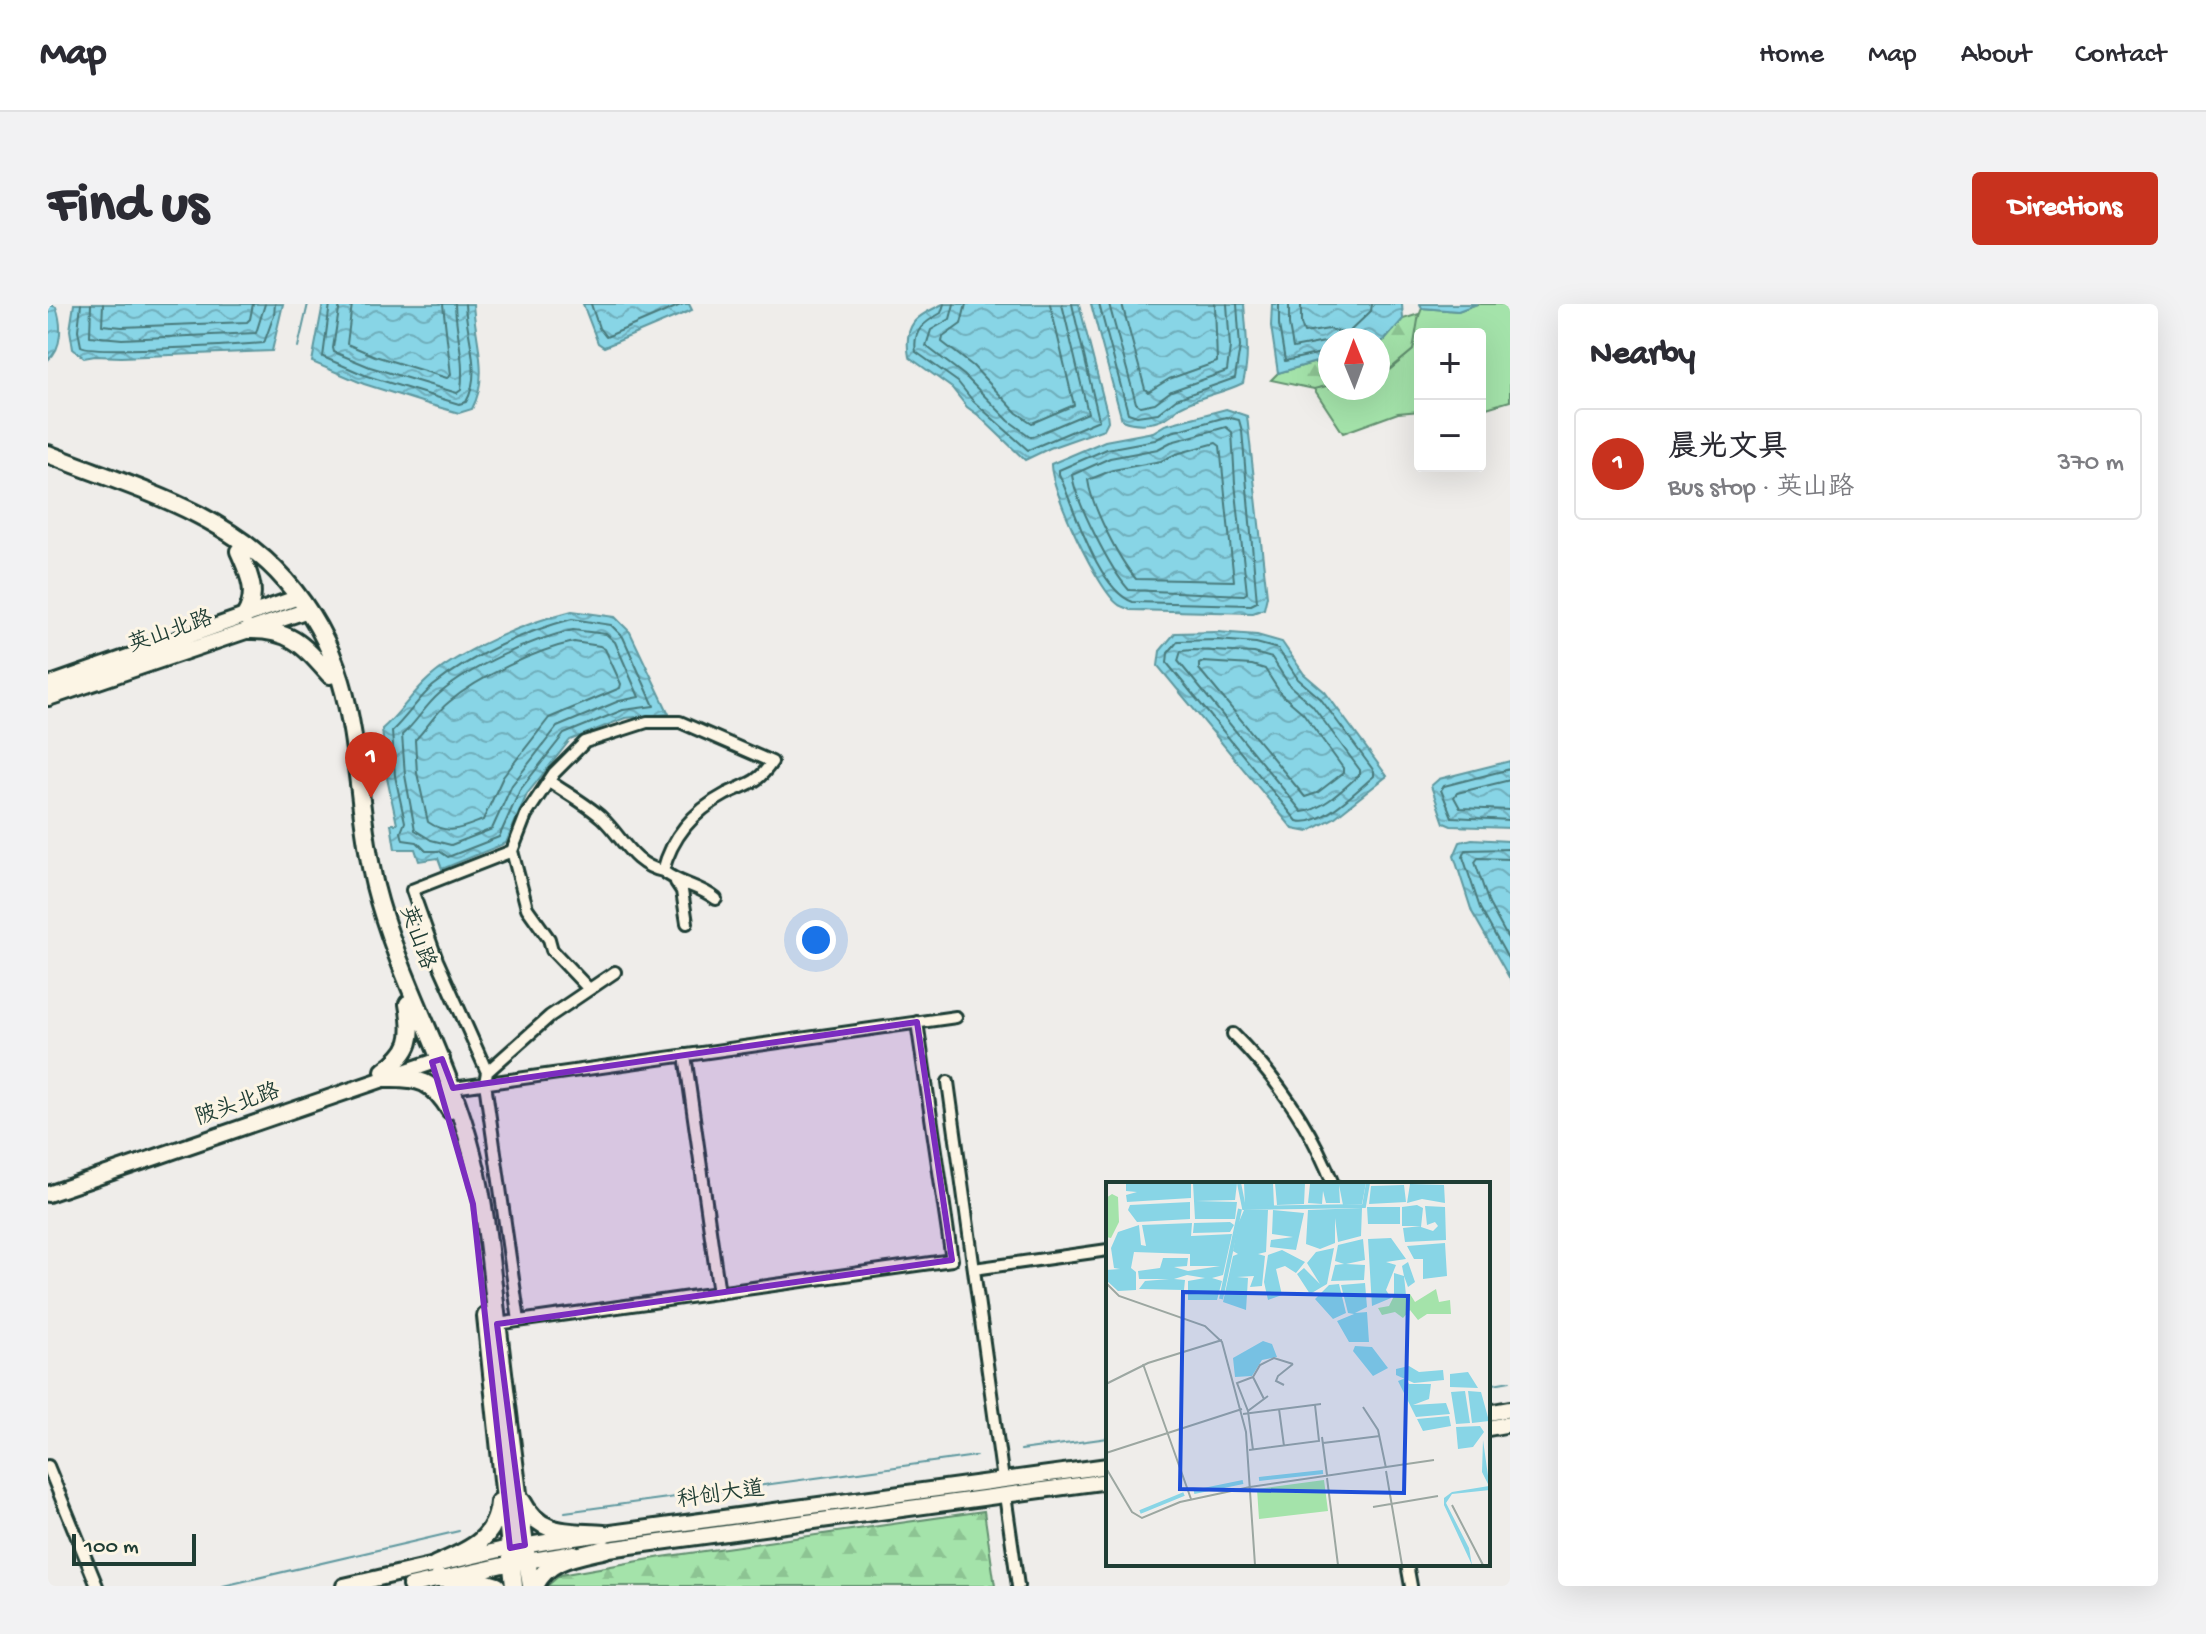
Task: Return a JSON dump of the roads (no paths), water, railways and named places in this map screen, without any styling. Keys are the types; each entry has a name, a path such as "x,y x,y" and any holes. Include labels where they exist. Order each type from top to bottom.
{"main road":[{"name":"英山路","path":"48,454 175,504 223,528 266,561 330,647 347,698 367,845 383,913 436,1057 464,1159 476,1225 518,1554 514,1586"},
{"name":"英山路","path":"48,465 195,524 239,551 299,605 320,651 330,675 343,726 361,869 381,940 408,1004 453,1088 473,1157 483,1203 497,1324 509,1485"},
{"path":"239,551 253,585 247,623 288,635 330,675"},
{"name":"英山北路","path":"48,698 299,605"},
{"name":"英山北路","path":"48,685 247,623"},
{"path":"385,1075 409,1046 411,1029 408,1004"},
{"name":"陂头北路","path":"48,1194 436,1057"},
{"path":"385,1075 425,1082 440,1094 450,1110"},
{"name":"陂头北路","path":"48,1186 385,1075"},
{"path":"1490,1413 1510,1409"},
{"path":"1490,1428 1510,1424"},
{"name":"科创大道","path":"1004,1488 1106,1466"},
{"name":"科创大道","path":"344,1586 436,1572 518,1554 605,1542 1004,1488 1106,1481"},
{"path":"509,1485 530,1516 544,1527 605,1542"},
{"path":"436,1572 487,1537 509,1485"},
{"path":"533,1586 553,1565 605,1542"},
{"name":"英山路","path":"518,1554 533,1586"},
{"path":"436,1572 497,1586"},
{"name":"科创大道","path":"410,1586 436,1572"}],"street":[{"path":"588,988 552,950 549,939 527,908 512,851 526,815 549,781 585,742 647,722 680,722 772,762 761,778 724,795 701,811 674,839 663,871"},
{"path":"549,781 602,818 648,868 663,871 676,882 682,891 687,923"},
{"path":"512,851 412,890 486,1078 519,1321"},
{"path":"676,882 703,888 716,899"},
{"path":"486,1078 540,1025 588,988 615,972"},
{"path":"453,1088 486,1078 685,1055 956,1017"},
{"path":"497,1324 952,1260 917,1022"},
{"path":"1233,1034 1263,1065 1289,1100 1312,1137 1332,1182"},
{"path":"685,1055 719,1293"},
{"path":"948,1082 1018,1586"},
{"path":"974,1269 1106,1250"},
{"path":"48,1466 97,1586"},
{"path":"1407,1566 1411,1586"}],"water":[{"path":"48,304 56,307 60,328 59,342 48,360"},
{"path":"74,304 283,304 272,351 84,358 73,349 70,330"},
{"path":"323,304 473,304 481,370 472,409 459,413 431,405 364,384 312,362"},
{"path":"583,304 689,304 692,310 604,347 598,343"},
{"path":"943,304 1079,304 1107,413 1108,421 1104,429 1025,460 967,407 952,388 909,357 910,329 925,313"},
{"path":"1091,304 1244,304 1247,353 1243,383 1189,403 1154,422 1141,424 1122,420"},
{"path":"1272,304 1402,304 1403,319 1390,334 1390,328 1318,328 1318,361 1278,373 1271,326"},
{"path":"1420,304 1477,304 1458,311 1422,308"},
{"path":"1226,409 1247,416 1267,596 1264,609 1253,613 1130,610 1120,605 1110,596 1088,561 1058,494 1051,464 1105,441 1153,432 1165,425"},
{"path":"572,611 615,617 630,632 669,714 625,718 570,740 527,794 506,843 442,869 438,858 419,861 415,849 395,849 391,824 397,824 387,778 382,729 424,683 454,660 514,630"},
{"path":"1175,633 1257,635 1282,642 1304,674 1325,692 1387,776 1334,818 1308,832 1293,829 1158,666 1160,651"},
{"path":"1510,761 1510,828 1451,826 1444,823 1431,786 1439,779"},
{"path":"1472,839 1508,841 1510,844 1510,979 1472,912 1454,856 1460,842"}],"waterway":[{"path":"298,347 308,304"},
{"path":"1490,1385 1510,1381"},
{"path":"1021,1450 1106,1438"},
{"path":"565,1512 976,1456"},
{"path":"223,1586 459,1531"}],"place":[{"name":"晨光文具","path":"371,798"}]}
